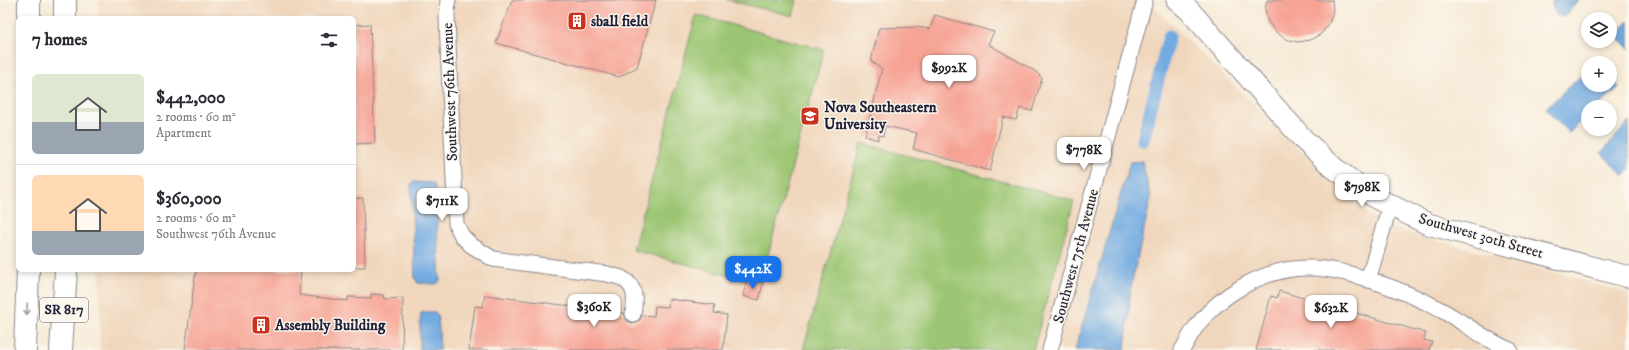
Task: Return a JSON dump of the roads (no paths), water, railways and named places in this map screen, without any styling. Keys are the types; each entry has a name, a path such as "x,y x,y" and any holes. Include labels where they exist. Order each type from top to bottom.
{"main road":[{"path":"29,0 29,16"},
{"path":"65,0 65,16"},
{"name":"SR 817","path":"25,350 28,272"},
{"name":"SR 817","path":"61,350 66,272"}],"street":[{"name":"Southwest 76th Avenue","path":"448,0 447,37 456,224 462,236 470,246 493,259 607,274 623,279 632,287 636,297 633,314"},
{"name":"Southwest 75th Avenue","path":"1050,350 1145,0"},
{"name":"Southwest 30th Street","path":"1177,0 1189,10 1304,140 1334,168 1376,198 1428,224 1629,277"},
{"path":"1368,280 1390,205"},
{"path":"1182,350 1193,331 1209,313 1231,293 1253,280 1283,270 1311,268 1333,271 1368,280 1406,294 1442,310 1510,350"}],"water":[{"path":"1553,0 1579,0 1564,17 1556,15 1552,5"},
{"path":"1629,21 1629,49 1617,37 1617,33"},
{"path":"1581,76 1581,92 1614,92 1605,100 1581,100 1581,122 1569,133 1545,109"},
{"path":"1629,122 1629,170 1624,176 1601,153"},
{"path":"1142,161 1151,198 1131,286 1125,350 1075,350 1130,162"},
{"path":"413,182 433,183 435,188 440,281 436,284 418,283 415,279 411,185"},
{"path":"435,312 438,315 440,350 420,350 421,313"}],"waterway":[{"path":"1143,140 1169,36"}],"place":[{"name":"sball field","path":"577,21"},
{"name":"Nova Southeastern University","path":"810,116"},
{"name":"Assembly Building","path":"261,325"}]}
